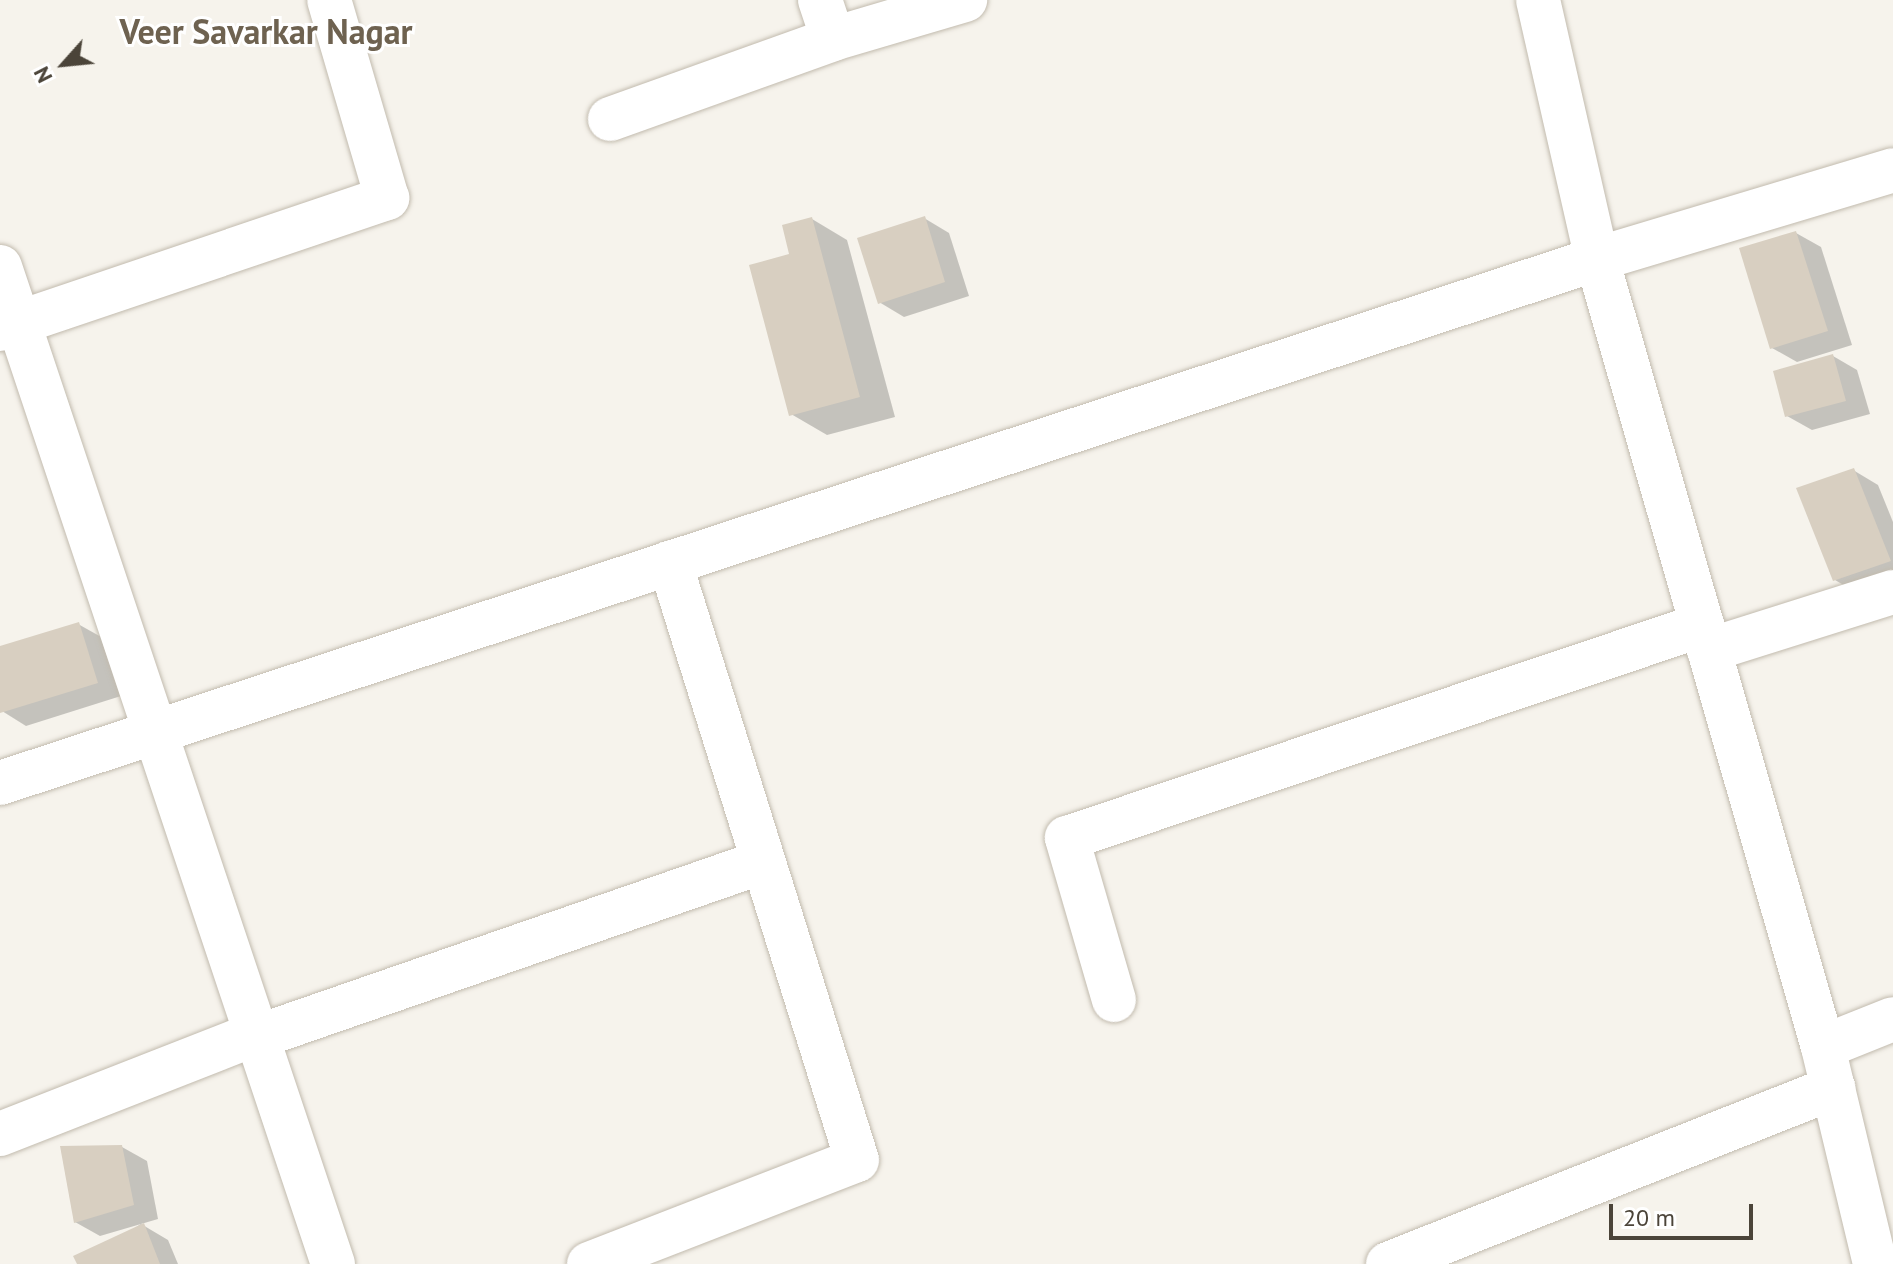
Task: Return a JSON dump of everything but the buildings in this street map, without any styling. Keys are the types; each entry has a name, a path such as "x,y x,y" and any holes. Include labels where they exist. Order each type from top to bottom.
{"street":[{"path":"9,326 387,198 329,0"},
{"path":"610,119 826,20 965,0"},
{"path":"1538,0 1597,259 1828,1067 1875,1264"},
{"path":"0,783 1597,259 1893,170"},
{"path":"0,267 9,326 155,732 333,1264"},
{"path":"589,1264 857,1160 670,563"},
{"path":"1114,1000 1067,838 1706,637 1893,592"},
{"path":"0,1134 252,1035 257,1037 762,862"},
{"path":"1388,1264 1828,1067 1893,1019"}],"district":[{"name":"Veer Savarkar Nagar","path":"266,32"}]}
